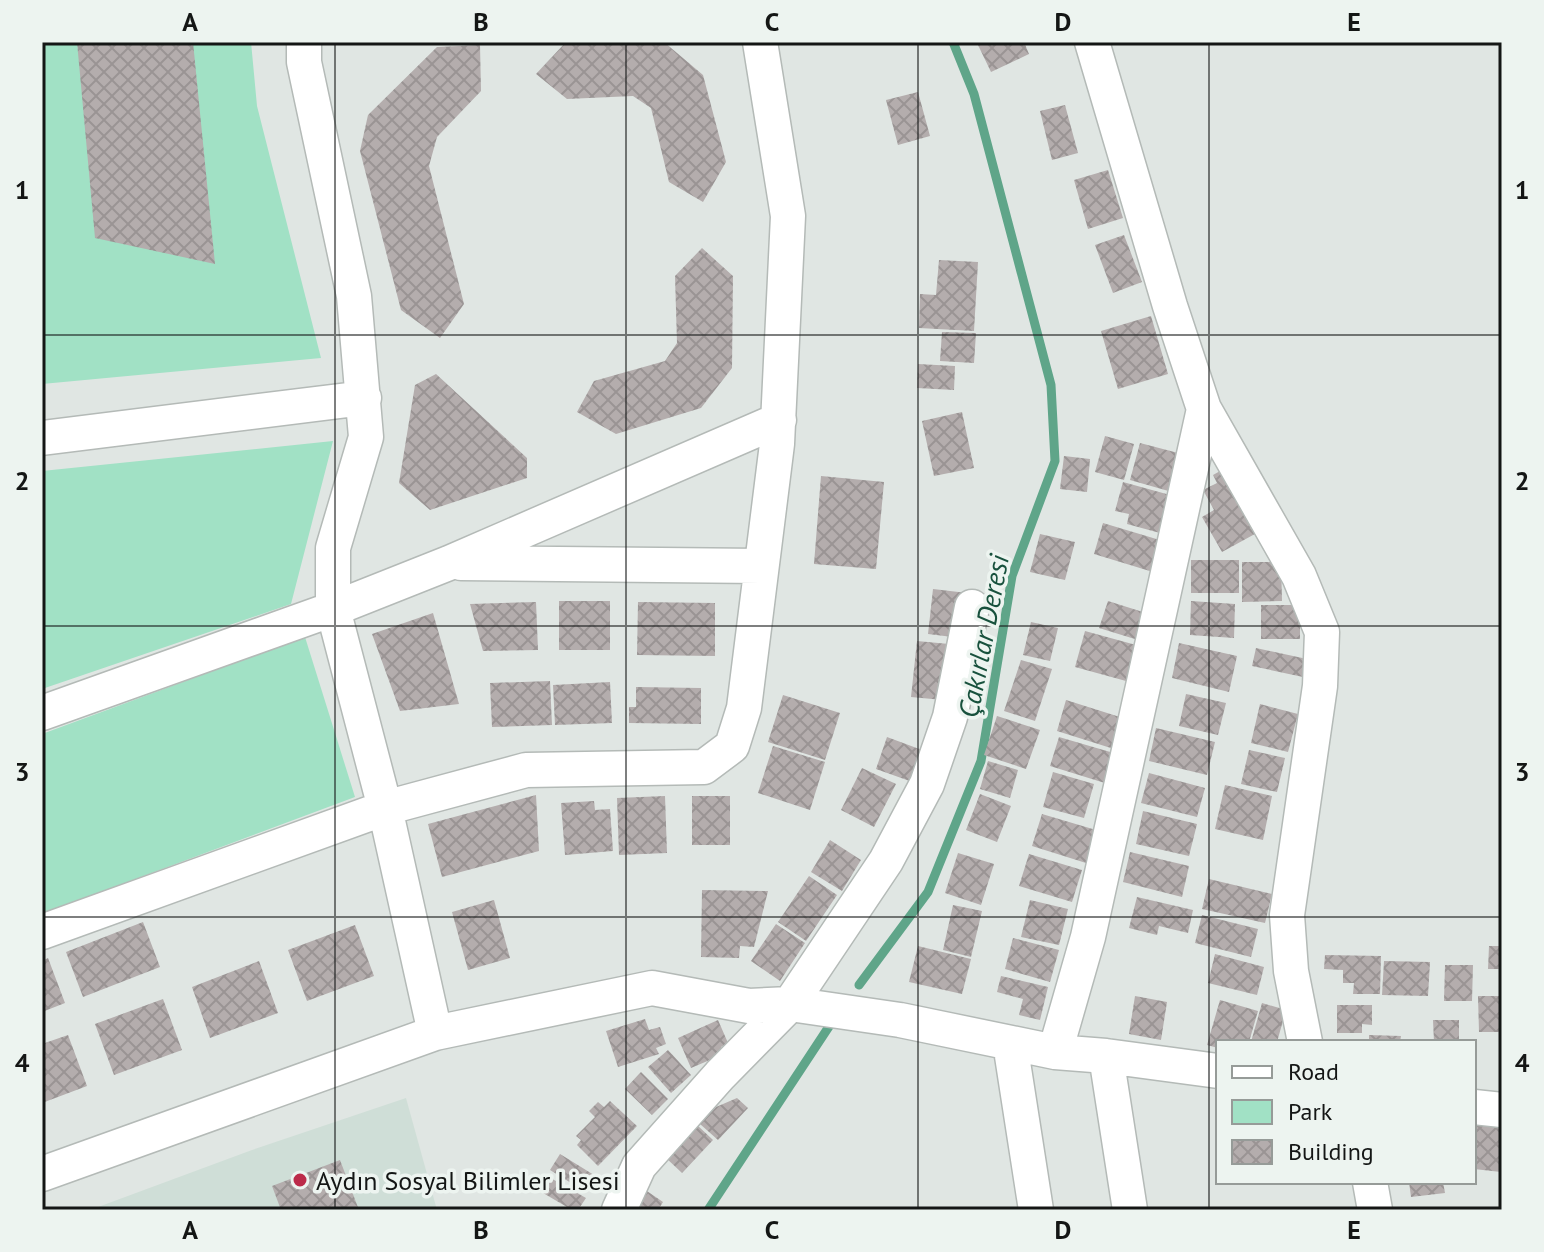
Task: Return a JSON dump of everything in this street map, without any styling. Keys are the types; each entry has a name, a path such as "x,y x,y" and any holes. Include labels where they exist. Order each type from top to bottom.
{"street":[{"path":"304,42 304,62 354,296 366,437 333,548 333,609 385,808 435,1033"},
{"path":"42,932 385,808 526,770 704,767 732,746 744,708 779,420 788,216 760,42"},
{"path":"1092,42 1170,306 1204,409 1299,576 1322,632 1320,686 1287,915 1291,971 1305,1040"},
{"path":"42,438 364,398"},
{"path":"1055,1052 1088,937 1204,409"},
{"path":"42,713 333,609 449,563 779,420"},
{"path":"449,563 761,566"},
{"path":"619,1210 639,1166 720,1075 790,1004 886,861 927,784 950,717 972,607"},
{"path":"42,1174 435,1033 652,988 749,1006 790,1004 900,1020 1055,1052 1216,1071"},
{"path":"1010,1043 1036,1210"},
{"path":"1106,1056 1130,1210"},
{"path":"1476,1107 1502,1110"},
{"path":"1370,1184 1375,1210"}],"shaded area":[{"name":"Aydın Sosyal Bilimler Lisesi","path":"406,1098 437,1210 90,1210 252,1150"}],"green space":[{"path":"42,42 251,42 257,106 321,358 42,384"},
{"path":"333,441 291,604 42,689 42,471"},
{"path":"305,637 355,797 42,914 42,734"}],"building":[{"path":"77,42 193,42 215,264 95,238"},
{"path":"566,42 664,42 703,75 726,162 703,202 669,182 651,108 633,96 567,99 536,74"},
{"path":"984,42 1024,42 1029,54 991,72 978,45"},
{"path":"480,45 481,91 437,137 429,166 464,304 440,338 401,310 360,151 368,115 437,47"},
{"path":"918,92 930,136 898,145 886,100"},
{"path":"1065,105 1078,153 1052,160 1040,111"},
{"path":"1108,170 1123,218 1088,229 1074,180"},
{"path":"1124,235 1142,282 1113,293 1095,245"},
{"path":"702,248 733,276 732,368 701,408 616,434 577,412 594,381 665,361 677,343 675,276"},
{"path":"939,260 978,262 974,331 919,328 920,294 936,295"},
{"path":"1151,316 1168,374 1118,389 1101,331"},
{"path":"942,332 976,333 974,363 940,361"},
{"path":"918,364 955,366 954,390 917,388"},
{"path":"436,374 527,458 527,478 430,510 399,483 415,385"},
{"path":"962,412 974,468 934,476 922,421"},
{"path":"1105,436 1134,444 1124,480 1095,472"},
{"path":"1140,443 1182,454 1172,492 1130,480"},
{"path":"1064,456 1090,459 1087,492 1060,489"},
{"path":"1229,466 1264,529 1222,552 1202,517 1214,510 1203,490 1217,483 1213,475"},
{"path":"821,476 884,482 876,569 814,564"},
{"path":"1123,482 1170,495 1160,533 1127,524 1129,514 1115,511"},
{"path":"1103,523 1163,541 1153,572 1094,554"},
{"path":"1040,534 1075,542 1065,580 1030,572"},
{"path":"1191,560 1239,560 1239,593 1191,593"},
{"path":"1242,562 1281,562 1282,601 1242,602"},
{"path":"933,589 967,593 961,638 928,634"},
{"path":"559,601 610,601 610,650 559,650"},
{"path":"1108,601 1146,613 1138,640 1099,628"},
{"path":"1191,601 1235,604 1234,638 1190,635"},
{"path":"536,602 538,650 483,651 470,604"},
{"path":"638,602 715,603 715,656 637,655"},
{"path":"1261,605 1300,605 1300,639 1261,639"},
{"path":"433,613 459,704 400,711 372,634"},
{"path":"1031,622 1058,628 1050,661 1023,655"},
{"path":"1085,631 1136,645 1126,681 1075,667"},
{"path":"917,641 949,644 943,700 911,697"},
{"path":"1179,643 1237,656 1229,692 1172,678"},
{"path":"1256,648 1307,659 1303,677 1252,666"},
{"path":"1021,660 1052,669 1035,721 1004,711"},
{"path":"550,681 552,725 492,727 490,683"},
{"path":"610,682 612,723 555,725 553,685"},
{"path":"636,687 701,688 701,724 629,723 629,707 636,707"},
{"path":"1186,694 1226,703 1218,735 1179,726"},
{"path":"783,695 840,713 825,760 768,742"},
{"path":"1066,700 1123,718 1114,749 1057,731"},
{"path":"1260,704 1298,714 1288,752 1251,743"},
{"path":"997,716 1040,730 1026,769 984,755"},
{"path":"1156,728 1215,742 1207,775 1149,761"},
{"path":"887,737 930,753 918,784 876,769"},
{"path":"1059,737 1117,754 1108,784 1050,766"},
{"path":"773,746 825,762 810,810 758,793"},
{"path":"1249,750 1285,758 1277,792 1241,784"},
{"path":"988,761 1018,770 1010,798 980,789"},
{"path":"862,768 896,784 874,827 841,810"},
{"path":"1053,772 1094,784 1084,818 1043,807"},
{"path":"1149,773 1205,788 1197,817 1141,803"},
{"path":"1225,785 1272,796 1263,840 1215,829"},
{"path":"980,794 1011,806 997,842 966,830"},
{"path":"536,795 539,851 442,877 428,824"},
{"path":"665,796 667,853 619,855 617,798"},
{"path":"692,796 730,796 730,845 692,845"},
{"path":"594,801 595,810 610,809 613,851 565,855 561,803"},
{"path":"1143,811 1197,824 1189,856 1136,844"},
{"path":"1042,814 1096,830 1086,863 1032,846"},
{"path":"830,840 861,860 842,891 811,872"},
{"path":"1130,852 1189,866 1182,897 1123,882"},
{"path":"958,853 994,864 981,905 945,893"},
{"path":"1029,854 1082,870 1072,902 1019,886"},
{"path":"809,876 837,895 806,941 778,922"},
{"path":"1209,879 1272,894 1265,923 1202,909"},
{"path":"702,890 768,891 754,947 740,946 739,958 701,957"},
{"path":"1137,897 1193,910 1188,933 1159,926 1157,935 1129,928"},
{"path":"494,900 510,958 468,970 452,912"},
{"path":"1030,900 1068,909 1059,945 1021,937"},
{"path":"953,905 982,911 971,957 943,950"},
{"path":"1202,915 1258,929 1251,957 1195,943"},
{"path":"143,922 160,967 83,997 66,952"},
{"path":"776,924 805,943 780,981 751,961"},
{"path":"355,925 374,976 307,1001 288,950"},
{"path":"1013,938 1059,950 1050,982 1005,969"},
{"path":"918,946 971,959 962,994 909,982"},
{"path":"1489,946 1502,946 1502,969 1488,969"},
{"path":"1215,954 1264,967 1257,995 1208,983"},
{"path":"1325,955 1381,956 1380,994 1353,994 1354,983 1343,983 1343,970 1324,969"},
{"path":"48,958 65,1003 42,1012 42,961"},
{"path":"259,961 278,1013 210,1038 192,987"},
{"path":"1384,961 1430,962 1428,996 1382,995"},
{"path":"1445,965 1473,965 1472,1001 1444,1001"},
{"path":"1001,976 1048,987 1040,1020 1019,1015 1023,999 997,992"},
{"path":"1135,996 1167,1002 1161,1040 1129,1034"},
{"path":"1478,996 1499,996 1500,1032 1479,1032"},
{"path":"163,999 182,1050 114,1075 95,1024"},
{"path":"1220,1000 1258,1011 1250,1040 1216,1040 1216,1047 1207,1045"},
{"path":"1262,1003 1286,1010 1278,1040 1252,1040"},
{"path":"1337,1005 1372,1005 1372,1025 1362,1024 1362,1033 1337,1033"},
{"path":"645,1019 649,1030 660,1027 666,1044 656,1048 659,1054 618,1067 606,1031"},
{"path":"718,1020 728,1043 721,1047 724,1054 691,1068 678,1038"},
{"path":"1433,1020 1459,1020 1459,1040 1434,1040"},
{"path":"68,1035 87,1086 42,1103 42,1044"},
{"path":"1369,1035 1401,1036 1400,1040 1369,1040"},
{"path":"668,1050 691,1075 671,1093 648,1067"},
{"path":"641,1072 668,1099 652,1115 625,1089"},
{"path":"737,1098 748,1108 718,1140 700,1124 716,1107"},
{"path":"610,1101 637,1126 598,1166 577,1145 581,1140 576,1136 595,1117 589,1111 598,1102 604,1107"},
{"path":"1476,1115 1502,1118 1501,1172 1476,1169"},
{"path":"696,1124 713,1140 682,1173 665,1157"},
{"path":"560,1154 594,1175 584,1191 550,1170"},
{"path":"340,1160 359,1210 281,1210 272,1186"},
{"path":"547,1176 586,1198 578,1210 572,1210 538,1190"},
{"path":"1409,1184 1443,1184 1445,1193 1411,1197"},
{"path":"644,1189 663,1202 658,1210 631,1210"}],"waterway":[{"name":"Çakırlar Deresi","path":"859,985 928,892 981,761 1012,576 1055,461 1051,385 974,94 953,42"},
{"name":"Çakırlar Deresi","path":"708,1210 830,1025"}],"place":[{"name":"Aydın Sosyal Bilimler Lisesi","path":"300,1180"}]}
